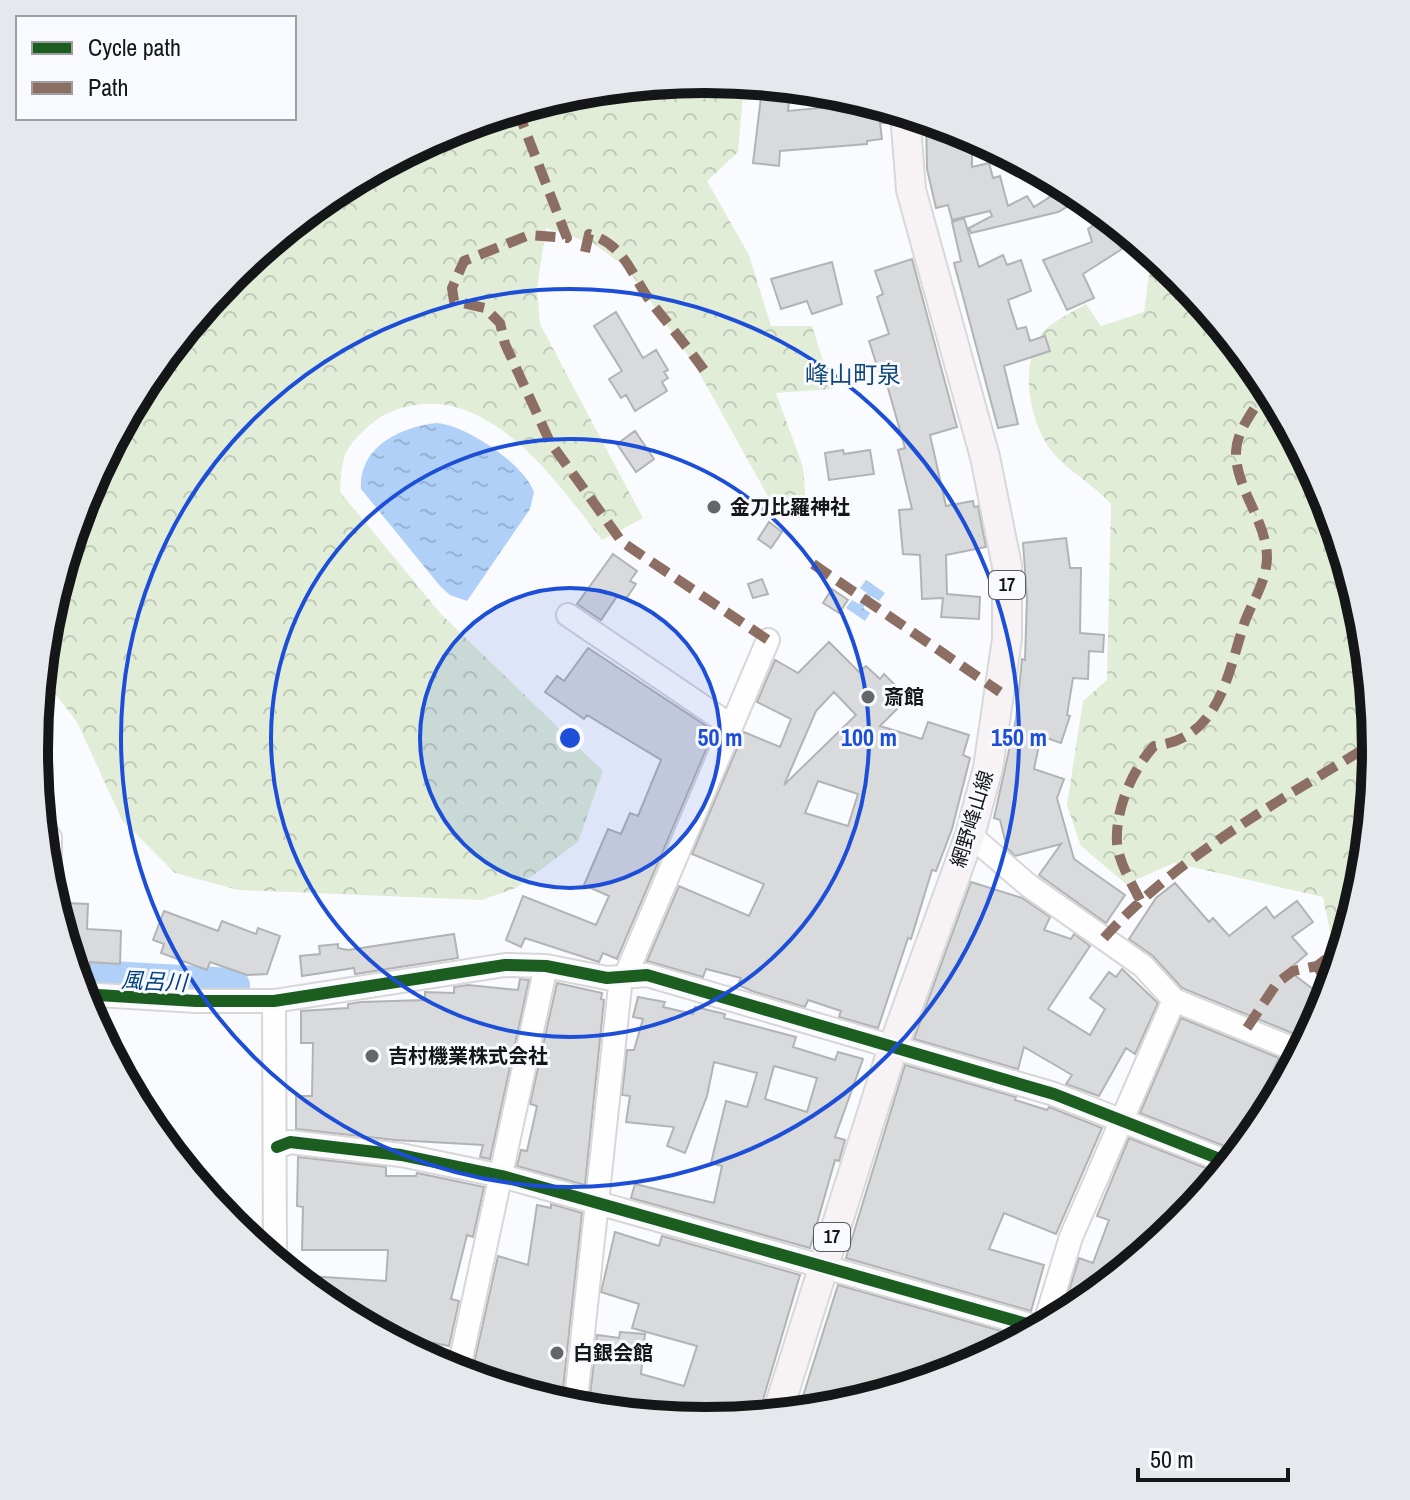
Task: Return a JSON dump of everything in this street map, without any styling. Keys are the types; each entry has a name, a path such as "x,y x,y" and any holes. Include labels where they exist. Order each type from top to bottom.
{"main road":[{"name":"網野峰山線","path":"781,1402 891,1054 970,835 994,735 1007,639 1007,566 985,457 911,190 906,125"}],"street":[{"path":"568,615 730,725"},
{"path":"576,1394 623,977 768,640"},
{"path":"970,835 1028,885 1143,966 1174,1000 1290,1048"},
{"path":"96,995 196,1001 274,1001 505,965 546,966 607,978 647,975 891,1054 1054,1094 1219,1159"},
{"path":"461,1360 546,966"},
{"path":"1047,1310 1071,1237 1174,1000"},
{"path":"274,1001 275,1247"},
{"path":"277,1147 290,1142 401,1155 502,1176 1026,1323"}],"green space":[{"path":"662,94 743,94 738,152 707,181 749,255 771,326 812,326 832,389 776,393 803,467 806,503 775,509 696,367 627,268 594,244 546,228 537,288 540,324 643,518 602,540 561,488 512,438 484,419 454,407 422,404 388,413 358,437 348,449 342,468 340,492 441,614 603,771 578,842 516,888 482,900 239,890 175,873 122,820 77,722 51,688 61,622 83,539 98,499 136,421 184,350 240,285 305,229 340,204 414,161 454,143 535,115 577,106"},
{"path":"1150,267 1170,285 1226,350 1274,422 1312,499 1340,580 1356,664 1362,750 1356,836 1332,944 1323,897 1174,863 1126,884 1081,846 1067,805 1083,701 1107,680 1111,504 1061,461 1046,443 1030,397 1030,365 1044,331 1086,304 1101,326 1144,312"}],"water":[{"path":"437,423 463,431 493,448 518,469 534,492 530,509 467,601 450,595 440,586 361,489 362,474 374,450 397,434"},
{"path":"866,580 885,593 879,601 871,596 863,608 870,613 865,621 846,608 852,600 859,604 867,593 860,588"}],"building":[{"path":"761,96 789,99 788,111 835,107 888,119 888,123 880,123 882,139 867,141 867,144 780,151 779,166 753,163"},
{"path":"926,132 972,150 972,167 989,163 993,178 1000,176 1008,206 1027,196 1034,207 1054,194 1071,205 1058,212 971,233 969,228 992,216 990,211 952,220 948,205 936,208 927,169"},
{"path":"964,218 979,267 1003,255 1007,265 1021,260 1031,291 1008,300 1017,329 1026,327 1030,341 1045,336 1050,351 1004,366 1018,424 998,428 954,263 961,261 952,222"},
{"path":"1097,223 1114,236 1122,249 1083,274 1094,298 1067,310 1043,260 1092,242 1088,229"},
{"path":"912,259 957,427 930,435 946,506 973,501 974,507 978,506 986,547 946,555 947,594 980,597 979,619 941,617 943,598 922,599 920,555 903,554 899,510 912,509 898,450 905,448 884,374 880,375 869,341 889,334 877,297 883,294 875,271"},
{"path":"832,262 842,304 812,314 807,301 781,309 771,279"},
{"path":"616,312 643,358 656,350 668,370 664,372 668,378 662,382 667,391 635,411 626,395 621,398 609,379 622,371 594,326"},
{"path":"635,431 654,459 636,472 617,444"},
{"path":"843,450 844,454 870,450 874,474 829,480 825,453"},
{"path":"769,522 782,532 771,548 758,539"},
{"path":"1066,538 1070,568 1081,568 1080,633 1104,635 1103,652 1089,651 1088,679 1073,678 1067,715 1070,716 1061,743 1041,736 1034,769 1064,779 1057,798 1074,859 1125,895 1106,923 1039,875 1061,844 1015,856 1007,848 1000,820 994,818 1016,719 1022,659 1025,660 1027,597 1023,543"},
{"path":"613,554 637,571 630,581 636,584 626,599 618,595 601,620 577,604"},
{"path":"762,579 768,594 753,598 748,584"},
{"path":"832,589 848,600 839,613 823,603"},
{"path":"829,642 859,672 866,666 880,679 884,674 896,686 891,691 903,703 880,726 922,739 928,722 969,735 963,755 970,758 952,829 936,871 932,870 911,939 908,938 878,1028 839,1017 841,1011 808,1000 805,1007 752,991 738,985 741,978 706,969 703,977 647,961 679,886 749,916 764,884 692,854 744,732 780,747 791,719 757,702 775,660 798,673","holes":["834,692 856,715 784,785 816,711","818,781 858,794 848,826 805,813"]},
{"path":"588,648 714,731 617,959 603,953 599,962 525,938 521,947 506,940 523,896 596,925 609,896 584,885 608,829 621,834 630,813 638,816 661,760 587,715 584,719 545,692 557,676 564,681"},
{"path":"971,882 1022,898 1050,917 1044,930 1071,939 1074,934 1090,946 1048,1009 1090,1035 1105,1009 1090,998 1109,972 1116,977 1122,969 1158,1003 1135,1054 1126,1048 1099,1096 1066,1084 1072,1075 1024,1047 1018,1069 914,1039"},
{"path":"1175,883 1209,922 1213,918 1229,936 1266,907 1274,918 1297,901 1313,922 1292,937 1307,954 1288,970 1316,991 1297,1035 1182,988 1153,956 1129,939 1156,898"},
{"path":"66,903 88,904 87,929 121,931 120,964 90,962 90,967 85,967 83,961"},
{"path":"164,911 218,931 222,921 256,934 258,928 280,936 267,974 247,975 210,962 207,970 161,953 164,944 153,940"},
{"path":"454,934 458,958 355,974 354,968 302,976 300,956 320,954 319,946 338,944 338,948 348,950"},
{"path":"520,979 529,980 490,1159 480,1157 483,1145 395,1140 296,1129 296,1096 312,1096 313,1043 301,1043 301,1011 348,1008 348,1004 361,1002 425,1000 425,992 454,993 454,987 468,985 518,990"},
{"path":"557,983 602,993 601,999 604,1000 585,1185 517,1166 521,1150 527,1151 537,1106 530,1104"},
{"path":"638,997 665,1002 663,1007 693,1014 695,1007 796,1037 793,1047 835,1060 838,1052 863,1059 835,1137 845,1140 839,1161 835,1160 810,1248 631,1198 635,1184 714,1203 722,1166 711,1163 726,1101 747,1107 757,1073 714,1062 707,1096 685,1153 667,1146 674,1127 626,1122 630,1096 622,1095 627,1050 634,1050 643,1019 633,1017","holes":["774,1066 817,1078 807,1112 765,1099"]},
{"path":"1181,1018 1279,1058 1261,1099 1228,1147 1140,1113"},
{"path":"905,1065 1016,1097 1015,1100 1047,1110 1049,1107 1102,1128 1056,1234 1004,1213 989,1249 1044,1265 1031,1311 846,1258"},
{"path":"1129,1138 1210,1170 1170,1215 1138,1244 1067,1298 1079,1258 1093,1263 1109,1220 1097,1216"},
{"path":"298,1157 386,1167 386,1176 416,1176 417,1173 484,1187 473,1237 467,1235 451,1299 459,1301 449,1346 434,1343 433,1348 414,1339 376,1319 312,1276 386,1281 388,1250 302,1250 303,1207 297,1206"},
{"path":"551,1204 582,1213 563,1391 474,1364 498,1256 528,1265 537,1205 551,1208"},
{"path":"615,1232 659,1246 662,1236 800,1275 762,1403 748,1406 662,1406 590,1396 597,1335 619,1338 620,1332 645,1334 641,1374 684,1386 697,1346 632,1328 639,1304 601,1292"},
{"path":"838,1285 1008,1333 916,1372 875,1385 802,1399"}],"waterway":[{"name":"風呂川","path":"89,978 232,986"}],"marked path":[{"path":"521,119 567,238 529,235 464,261 452,288 454,301 485,308 500,323 505,344 550,442 622,542 768,640"},
{"path":"585,252 589,234 612,246 628,264 646,296 704,370"},
{"path":"1140,900 1123,865 1117,843 1119,817 1126,791 1154,746 1176,741 1193,732 1206,719 1225,685 1246,619 1264,577 1266,544 1240,479 1236,452 1244,426 1260,399"},
{"path":"813,564 1000,692"},
{"path":"1104,938 1132,909 1193,858 1362,750"},
{"path":"1247,1028 1277,983 1293,971 1317,966 1328,957"},
{"path":"1317,966 1322,974"}],"cycle path":[{"path":"96,995 196,1001 274,1001 505,965 546,966 607,978 647,975 1054,1094 1219,1159"},
{"path":"277,1147 290,1142 401,1155 502,1176 1025,1323"}],"place":[{"name":"金刀比羅神社","path":"714,507"},
{"name":"斎館","path":"868,697"},
{"name":"吉村機業株式会社","path":"372,1056"},
{"name":"白銀会館","path":"557,1353"}],"district":[{"name":"峰山町泉","path":"853,375"}]}
